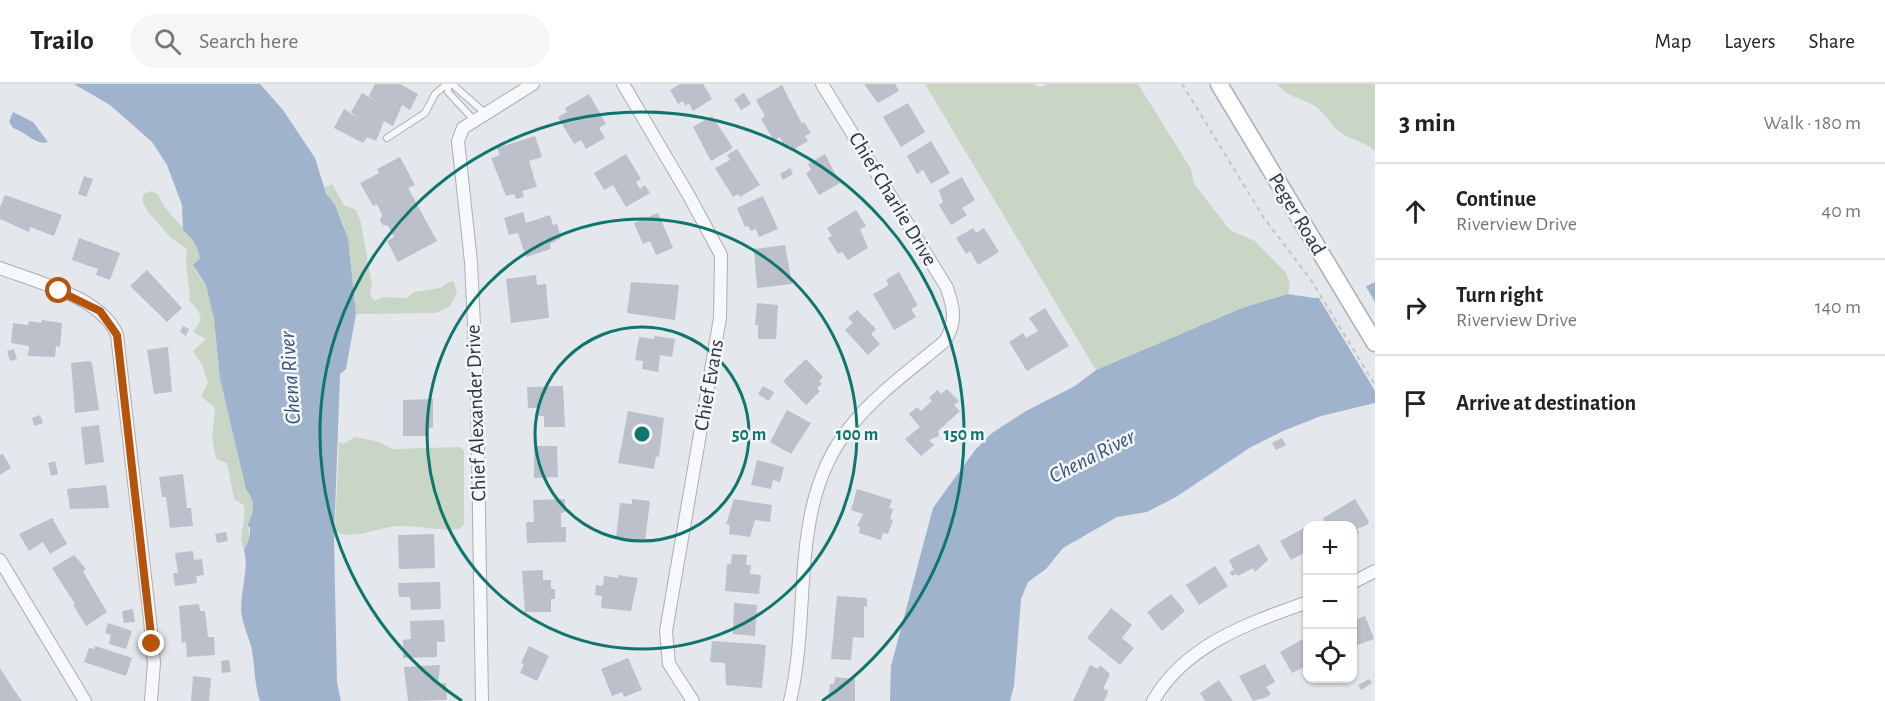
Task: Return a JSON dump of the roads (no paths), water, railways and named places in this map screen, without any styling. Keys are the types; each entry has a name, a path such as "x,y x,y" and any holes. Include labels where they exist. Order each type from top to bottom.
{"main road":[{"name":"Peger Road","path":"1219,84 1375,343"}],"street":[{"path":"480,116 533,84"},
{"name":"Chief Evans","path":"622,84 688,194 721,255 720,318 666,631 669,664 693,701"},
{"name":"Chief Charlie Drive","path":"790,701 809,518 823,471 850,427 869,406 945,340 953,328 955,317 947,288 822,84"},
{"name":"Chief Alexander Drive","path":"480,116 463,128 457,152 471,262 477,389 482,701"},
{"path":"0,268 92,306 108,319 117,335 154,663 151,701"},
{"path":"0,560 85,701"},
{"path":"1357,581 1375,572"},
{"path":"1153,701 1178,669 1209,645 1250,622 1303,604"}],"lane":[{"path":"449,84 480,116"},
{"path":"449,84 448,92 480,116"},
{"path":"387,138 425,113 435,94 449,84"}],"water":[{"name":"Chena River","path":"74,84 260,84 283,110 315,158 326,193 335,205 348,238 356,314 346,369 340,374 334,539 337,683 341,701 260,701 252,650 241,610 246,564 244,550 249,536 250,527 248,526 253,505 246,489 220,379 214,319 206,285 193,265 200,258 199,253 194,242 183,230 182,205 167,165 152,142 110,105"},
{"path":"13,112 33,122 48,142 39,142 13,128 9,122"},
{"name":"Chena River","path":"1375,282 1375,403 1321,416 1283,431 1251,447 1176,497 1147,512 1117,517 1063,548 1046,569 1028,582 1021,599 1014,686 1010,701 890,701 891,666 933,508 975,450 992,433 1026,411 1075,386 1096,370 1242,308 1288,294 1314,298 1348,295"}]}
